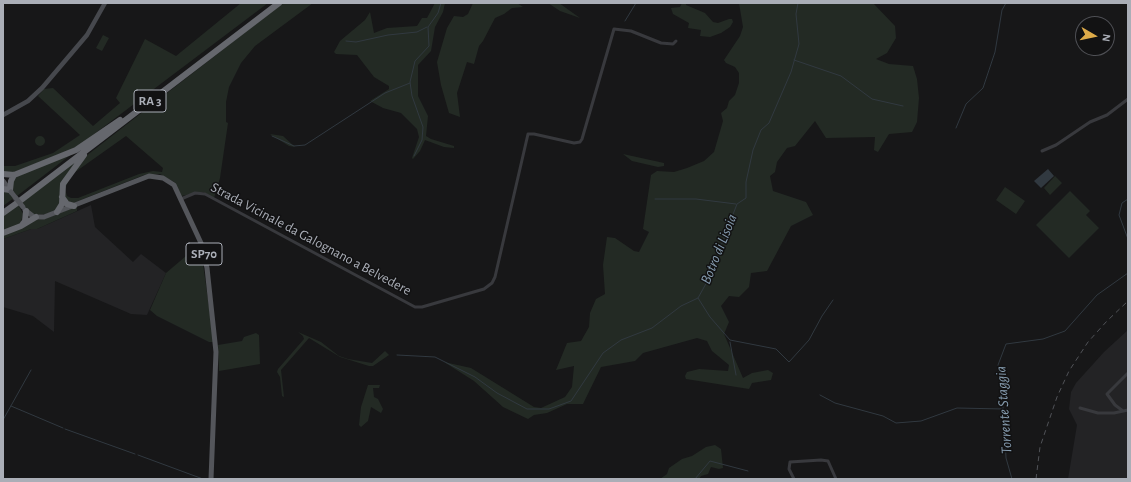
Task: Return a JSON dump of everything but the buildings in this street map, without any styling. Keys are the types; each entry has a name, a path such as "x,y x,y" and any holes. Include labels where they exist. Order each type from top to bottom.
{"highway":[{"name":"RA 3","path":"3,213 273,3"},
{"name":"RA 3","path":"121,121 279,3"},
{"path":"3,174 14,175 78,149 121,121"},
{"path":"57,212 61,206 63,184 82,157 115,130 121,121"},
{"path":"3,189 10,191 11,180 14,175"},
{"path":"62,197 67,204 74,206"},
{"name":"RA 3","path":"3,209 18,200"},
{"path":"21,226 25,221 25,209"},
{"path":"3,233 36,218"}],"main road":[{"path":"3,115 28,100 42,88 85,38 105,3"},
{"name":"SP70","path":"36,218 44,217 74,206 144,178 152,176 160,177 170,182 181,199 198,236 205,257 216,344 211,479"},
{"path":"3,181 25,209 36,218"}],"street":[{"name":"Strada Vicinale da Galognano a Belvedere","path":"181,199 195,193 205,194 415,307 422,307 484,288 492,283 495,277 528,134 574,143 582,139 614,29 631,31 661,43 673,44 676,41"},
{"path":"1042,151 1056,145 1090,122 1107,115 1128,99"},
{"path":"1123,411 1115,405 1107,394 1128,373"},
{"path":"1080,408 1099,413 1114,413 1128,410"},
{"path":"794,479 789,469 790,462 821,460 828,461 836,479"}],"shaded area":[{"path":"241,3 268,3 77,147 14,172 3,172 3,166 15,166 53,153 80,135 38,96 44,89 53,88 93,126 120,103 116,98 145,39 176,56"},
{"path":"283,3 313,3 255,46 241,63 229,87 226,102 226,122 228,123 220,178 214,198 203,192 181,196 174,182 160,174 144,175 73,203 68,202 63,191 64,186 70,178 65,189 67,196 71,198 78,198 139,174 153,171 162,172 163,168 126,136 73,173 86,156"},
{"path":"435,3 445,3 443,12 435,27 431,51 418,65 418,96 428,116 426,136 454,146 454,148 444,147 425,140 420,151 413,159 412,158 419,137 417,129 401,113 383,108 370,101 389,89 389,86 374,77 357,55 336,54 334,52 340,41 365,20 370,12 374,33 387,28 417,26 422,18 427,18"},
{"path":"473,3 517,3 523,7 512,8 495,18 479,46 474,64 467,62 457,93 460,117 449,113 441,85 437,62 447,28 454,16 463,17 468,14"},
{"path":"548,3 559,3 580,18 560,11"},
{"path":"682,3 686,3 686,5 705,13 713,22 718,23 732,19 733,22 730,27 721,33 710,37 700,36 701,30 688,28 689,23 673,14 671,8 680,7"},
{"path":"739,3 873,3 895,26 896,38 887,53 876,59 889,64 913,66 917,79 919,98 917,122 912,132 889,134 878,152 874,150 875,137 826,138 815,121 795,146 787,148 777,162 775,172 770,176 773,191 806,202 813,215 791,226 767,271 751,273 749,287 739,297 729,296 721,306 729,322 724,334 743,378 752,373 768,370 773,373 771,380 752,383 749,389 686,379 685,376 687,372 699,369 728,371 729,365 712,351 707,341 697,338 643,353 635,361 601,367 583,404 567,404 547,413 534,415 528,419 503,407 474,381 444,362 471,368 534,407 541,408 565,397 572,387 574,366 556,370 567,343 581,341 589,327 590,313 596,299 605,294 603,265 607,237 615,238 634,251 639,252 649,232 643,229 651,175 657,171 674,172 687,168 704,161 714,152 723,121 721,113 727,108 729,101 735,95 739,83 739,73 735,67 726,63 724,60 740,36 743,27"},
{"path":"103,35 109,38 102,51 96,48"},
{"path":"270,134 283,136 295,147 289,146"},
{"path":"38,136 42,136 44,137 44,145 38,146 35,143 35,139"},
{"path":"73,153 17,196 13,191 13,178"},
{"path":"623,154 664,163 664,166 658,167 632,161"},
{"path":"78,159 63,181 60,203 55,211 46,214 34,215 29,212 21,202"},
{"path":"1048,169 1054,176 1041,188 1034,181"},
{"path":"1055,176 1062,183 1050,195 1044,188"},
{"path":"1005,187 1025,201 1016,214 996,200"},
{"path":"3,190 8,192 14,198 3,206"},
{"path":"1070,191 1090,211 1086,215 1099,228 1069,258 1036,225"},
{"path":"18,204 23,214 21,222 3,232 3,216"},
{"path":"91,205 95,227 133,262 141,254 166,273 147,315 131,314 55,281 54,332 33,316 3,307 3,239 31,229 37,229"},
{"path":"77,206 77,211 37,229 31,229 3,239 3,236 35,220 45,219"},
{"path":"199,245 214,342 209,342 157,316 150,310 166,273"},
{"path":"1128,330 1128,479 1068,479 1077,425 1069,409 1071,392 1076,383 1104,352"},
{"path":"298,332 321,342 339,356 348,359 372,363 385,351 389,355 373,366 369,366 340,357 309,338 281,370 284,397 282,396 280,377 277,372 304,339"},
{"path":"256,333 259,335 260,364 219,371 218,345 242,341 244,337"},
{"path":"368,385 380,385 379,388 373,388 374,397 378,399 383,409 381,413 371,407 368,421 361,427 359,425 361,407"},
{"path":"715,445 721,449 723,468 719,469 711,467 708,474 701,476 699,479 660,479 667,474 669,468 682,459 692,456 706,447"}],"waterway":[{"path":"414,156 422,140 423,127 412,96 410,82 415,61 429,46 428,27 438,13 441,3"},
{"path":"625,21 636,3"},
{"name":"Botro di Lisoia","path":"397,355 435,357 475,377 497,393 527,409 549,409 571,401 603,353 621,340 652,328 681,306 698,298 708,280 737,204 746,198 746,182 753,150 761,130 769,123 791,72 799,44 796,14 798,3"},
{"path":"956,128 966,104 983,88 995,52 1002,10 1006,3"},
{"path":"346,41 356,42 388,35 417,32 427,27"},
{"path":"794,60 841,76 872,99 903,106"},
{"path":"272,136 294,146 305,145 385,93 410,83"},
{"path":"655,199 696,199 736,204"},
{"name":"Torrente Staggia","path":"1128,199 1122,203 1119,215 1128,239"},
{"name":"Torrente Staggia","path":"1012,479 1006,458 1004,416 998,365 1006,344 1043,339 1065,331 1097,295 1128,273"},
{"path":"698,298 710,317 730,340 776,349 789,362 809,340 822,316 833,300"},
{"path":"730,342 736,375"},
{"path":"3,420 31,370"},
{"path":"820,395 835,403 883,416 896,423 921,421 957,408 1003,409"},
{"path":"11,406 63,428"},
{"path":"65,429 135,454"},
{"path":"138,455 203,479"},
{"path":"695,479 710,461 748,471"}],"tunnel":[{"path":"14,201 19,197"}],"railway":[{"path":"1036,479 1040,447 1057,397 1069,371 1088,342 1128,301"}]}
